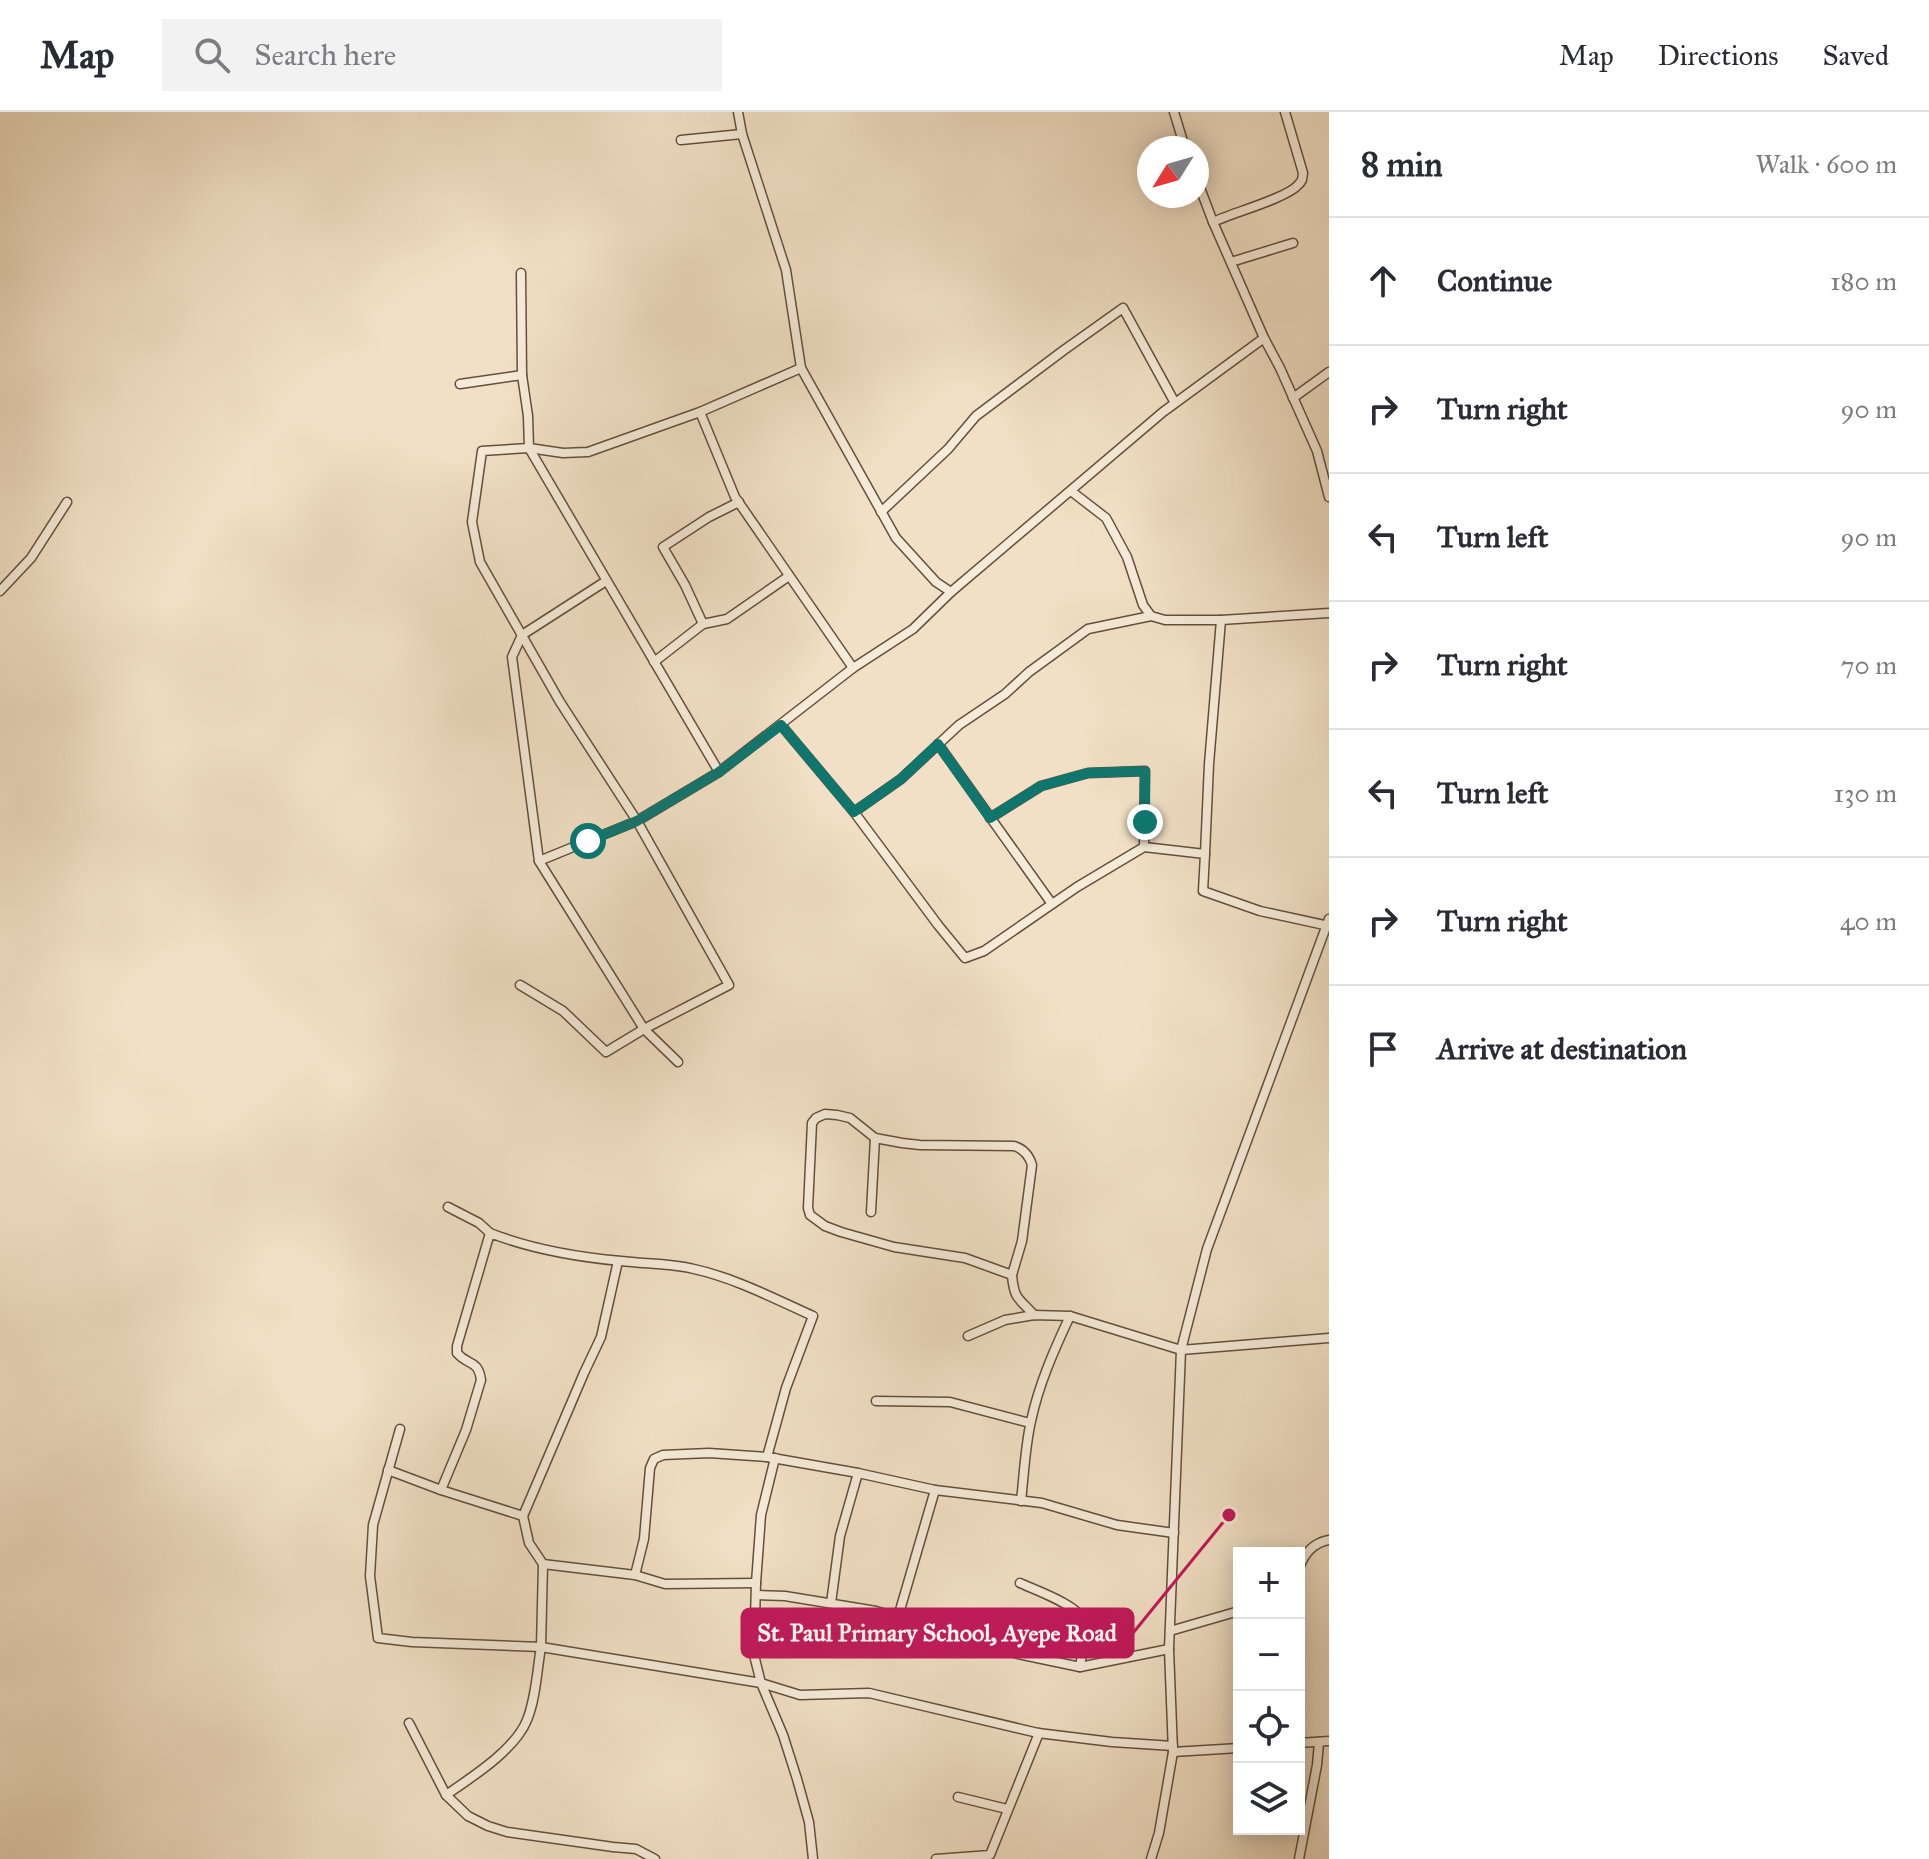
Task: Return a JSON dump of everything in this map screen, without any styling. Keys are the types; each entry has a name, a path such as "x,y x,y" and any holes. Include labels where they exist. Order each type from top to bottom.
{"street":[{"path":"738,112 742,134 786,270 801,368 896,538 936,582 951,592"},
{"path":"1174,112 1181,136"},
{"path":"1213,222 1284,195 1298,186 1303,173 1285,112"},
{"path":"681,140 742,134"},
{"path":"1208,208 1317,451 1329,497"},
{"path":"1231,262 1293,243"},
{"path":"521,273 522,375 529,448 719,772"},
{"path":"881,512 948,449 976,416 1123,308 1175,403"},
{"path":"539,861 637,821 719,772 853,668 913,629 951,592 1175,403 1264,338"},
{"path":"520,985 563,1011 606,1052 729,985 637,821 560,702 480,562 472,522 482,451 529,448 563,453 588,452 700,412 801,368"},
{"path":"1293,398 1329,372"},
{"path":"460,384 522,375"},
{"path":"700,412 739,502 853,668"},
{"path":"1071,491 1106,518 1127,557 1143,605 1151,616"},
{"path":"0,591 31,558 67,502"},
{"path":"703,624 663,547 739,502"},
{"path":"654,662 703,624 727,619 789,576"},
{"path":"606,581 522,635 512,657 539,861 644,1029 678,1062"},
{"path":"854,812 901,779 959,725 1005,694 1029,672 1088,629 1151,616 1165,620 1221,620 1329,613"},
{"path":"1151,1859 1159,1833 1173,1749 1169,1649 1181,1350 1207,1249 1328,923 1260,911 1203,891 1209,764 1221,620"},
{"path":"781,725 854,812 962,957 969,958 984,951 1077,887 1144,847 1205,854"},
{"path":"938,744 1052,904"},
{"path":"990,818 1041,786 1088,773 1145,771 1144,847"},
{"path":"1012,1275 965,1258 894,1247 841,1232 825,1226 810,1215 814,1120 825,1114 837,1115 850,1118 875,1138 920,1145 1014,1146 1026,1153 1032,1165 1022,1241 1012,1275 1016,1297 1034,1315"},
{"path":"871,1212 875,1138"},
{"path":"448,1207 479,1223 490,1233 511,1241 618,1261 694,1269 739,1284 813,1316 786,1388 761,1515 754,1655 761,1683 797,1779 809,1822 813,1859"},
{"path":"441,1490 466,1430 481,1380 480,1371 475,1364 461,1359 457,1346 490,1233"},
{"path":"446,1795 492,1763 527,1722 541,1647 543,1564 529,1543 523,1516 601,1337 618,1261"},
{"path":"968,1336 1005,1320 1034,1315 1070,1316 1181,1350 1329,1338"},
{"path":"1021,1501 1030,1423 1046,1371 1070,1316"},
{"path":"876,1401 950,1402 1030,1423"},
{"path":"400,1429 373,1525 370,1576 378,1638 541,1647 761,1683 800,1695 869,1693 1039,1733 1173,1749 1233,1748"},
{"path":"635,1575 644,1539 650,1468 654,1459 663,1455 709,1453 771,1458 935,1490 1042,1503 1117,1525 1174,1533"},
{"path":"388,1470 523,1516"},
{"path":"831,1603 840,1536 858,1473"},
{"path":"898,1617 935,1490"},
{"path":"1305,1556 1312,1546 1329,1540"},
{"path":"543,1564 635,1575 665,1584 756,1583"},
{"path":"1020,1583 1071,1607 1082,1617 1080,1667"},
{"path":"757,1595 831,1603 898,1617 1018,1654 1080,1667 1169,1649"},
{"path":"1170,1631 1233,1613"},
{"path":"409,1723 446,1795 468,1816 488,1826 522,1835 636,1849 655,1859"},
{"path":"936,1859 990,1855 1039,1733"},
{"path":"1299,1859 1324,1742"},
{"path":"958,1797 1007,1809"}],"place":[{"name":"St. Paul Primary School, Ayepe Road","path":"1229,1515"}],"route":[{"path":"588,841 637,821 719,772 781,725 854,812 901,779 938,744 990,818 1041,786 1088,773 1145,771 1145,822"}]}
